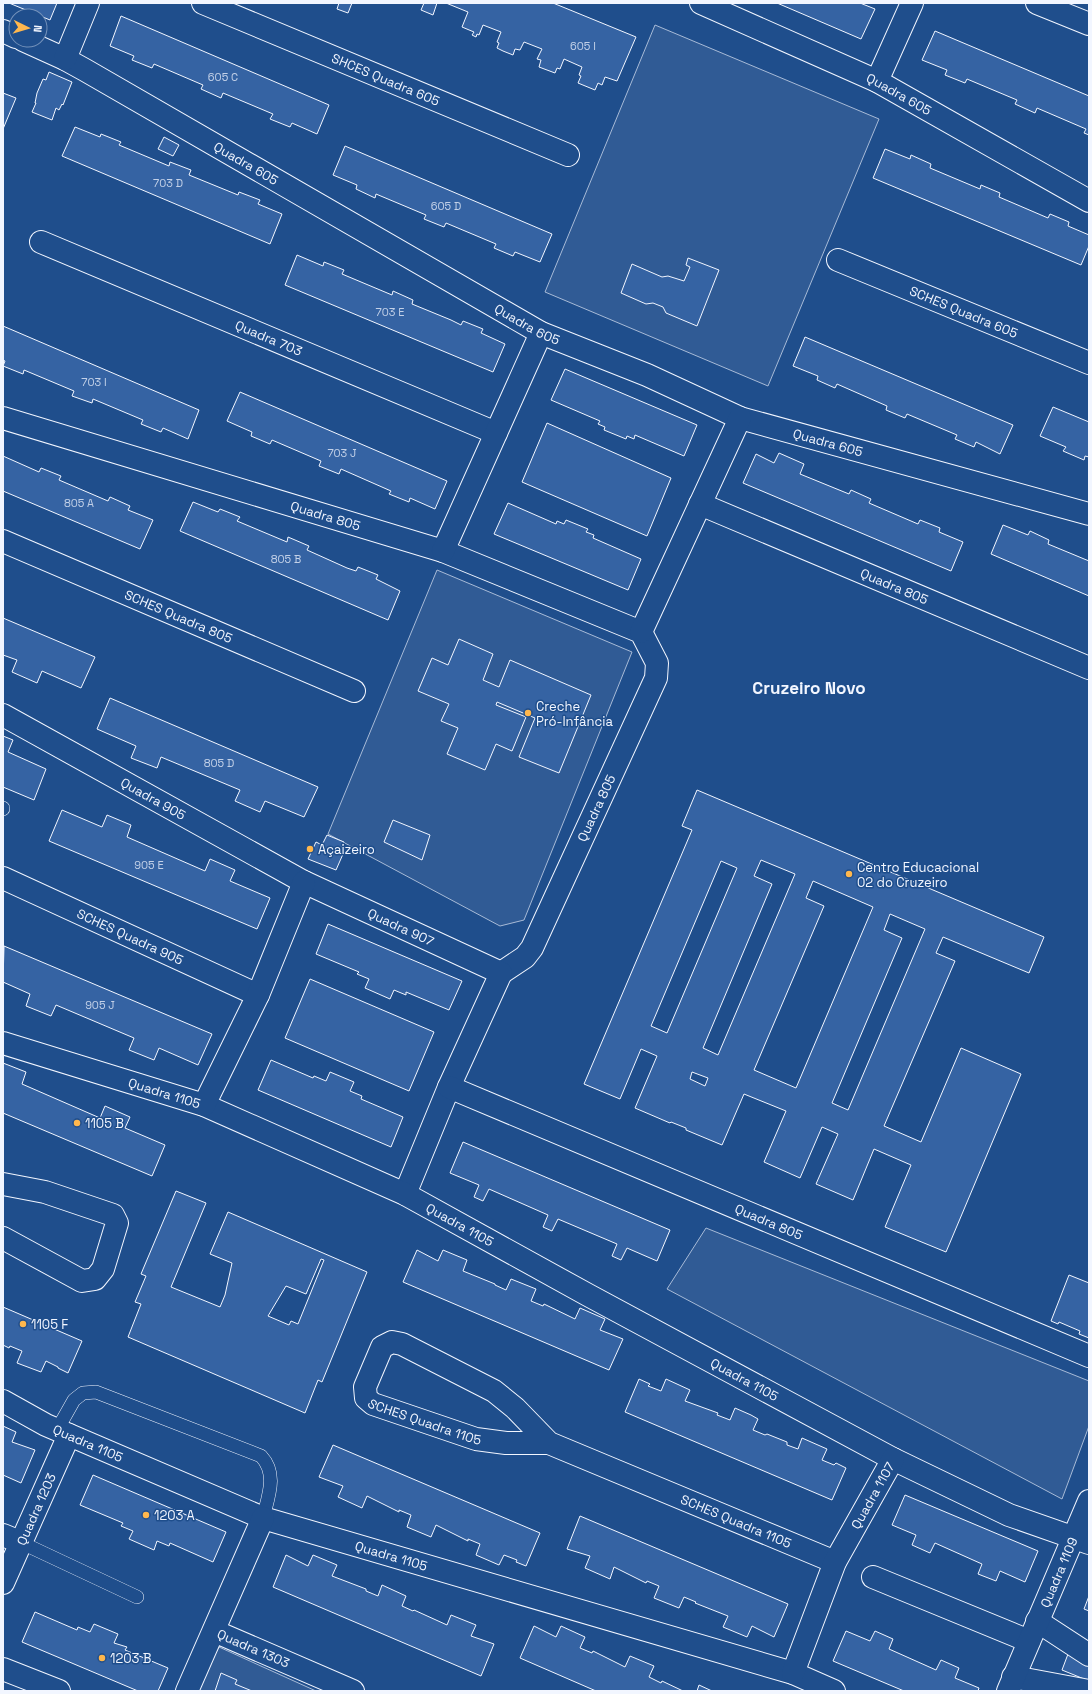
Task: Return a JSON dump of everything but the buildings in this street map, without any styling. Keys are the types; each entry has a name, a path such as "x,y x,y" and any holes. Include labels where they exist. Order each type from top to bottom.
{"street":[{"path":"65,59 88,3"},
{"name":"SHCES Quadra 605","path":"203,3 568,155"},
{"name":"Quadra 605","path":"701,3 877,81 1089,201"},
{"path":"877,81 912,3"},
{"path":"1037,3 1089,24"},
{"name":"Quadra 605","path":"41,48 65,59 541,333 647,375 740,418 1089,514"},
{"name":"Quadra 703","path":"41,242 496,433"},
{"name":"SCHES Quadra 605","path":"838,260 1089,363"},
{"path":"443,551 541,333"},
{"name":"Quadra 805","path":"3,418 443,551 641,632 657,663 656,678 532,948 525,957 501,973"},
{"path":"641,632 740,418"},
{"name":"Quadra 805","path":"700,504 1089,668"},
{"name":"SCHES Quadra 805","path":"3,541 354,691"},
{"name":"Quadra 905","path":"3,715 304,882"},
{"name":"SCHES Quadra 905","path":"3,878 258,996"},
{"path":"204,1105 258,996 304,882"},
{"name":"Quadra 907","path":"304,882 501,973"},
{"path":"405,1194 449,1087 501,973"},
{"name":"Quadra 1105","path":"3,1043 204,1105 405,1194 588,1295 893,1459"},
{"name":"Quadra 805","path":"449,1087 1089,1356"},
{"path":"3,1184 46,1192 114,1215 116,1223 104,1269 95,1279 82,1281 3,1238"},
{"name":"SCHES Quadra 1105","path":"549,1443 516,1408 494,1391 402,1344 392,1342 382,1346 364,1387 366,1398 373,1404 476,1439 506,1443 549,1443 835,1562"},
{"name":"Quadra 1105","path":"3,1401 46,1426 263,1518 793,1673"},
{"name":"Quadra 1203","path":"3,1583 12,1539 63,1432"},
{"name":"Quadra 1107","path":"793,1673 835,1562 893,1459 1009,1515 1081,1541"},
{"path":"1081,1541 1089,1501"},
{"path":"214,1631 263,1518"},
{"name":"Quadra 1109","path":"1081,1541 1033,1631 1010,1684 1089,1691"},
{"path":"873,1577 1033,1631"},
{"name":"Quadra 1303","path":"187,1691 214,1631 353,1691"},
{"name":"Quadra 1109","path":"1033,1631 1089,1656"},
{"path":"3,1670 59,1691"},
{"path":"793,1673 834,1691"}],"lane":[{"path":"63,1432 74,1400 83,1393 96,1392 261,1456 268,1462 271,1471 271,1484 263,1518"},
{"path":"12,1539 137,1597"}],"shaded area":[{"path":"655,25 879,119 768,386 545,292"},
{"path":"437,570 632,652 524,920 500,926 328,834"},
{"path":"706,1228 1089,1381 1089,1426 1062,1499 667,1289"},
{"path":"219,1647 316,1691 195,1691"}],"place":[{"name":"Creche Pró-Infância","path":"528,713"},
{"name":"Açaizeiro","path":"310,849"},
{"name":"Centro Educacional 02 do Cruzeiro","path":"849,874"},
{"name":"1105 B","path":"77,1123"},
{"name":"1105 F","path":"23,1324"},
{"name":"1203 A","path":"146,1515"},
{"name":"1203 B","path":"102,1658"}],"district":[{"name":"Cruzeiro Novo","path":"809,688"}]}
